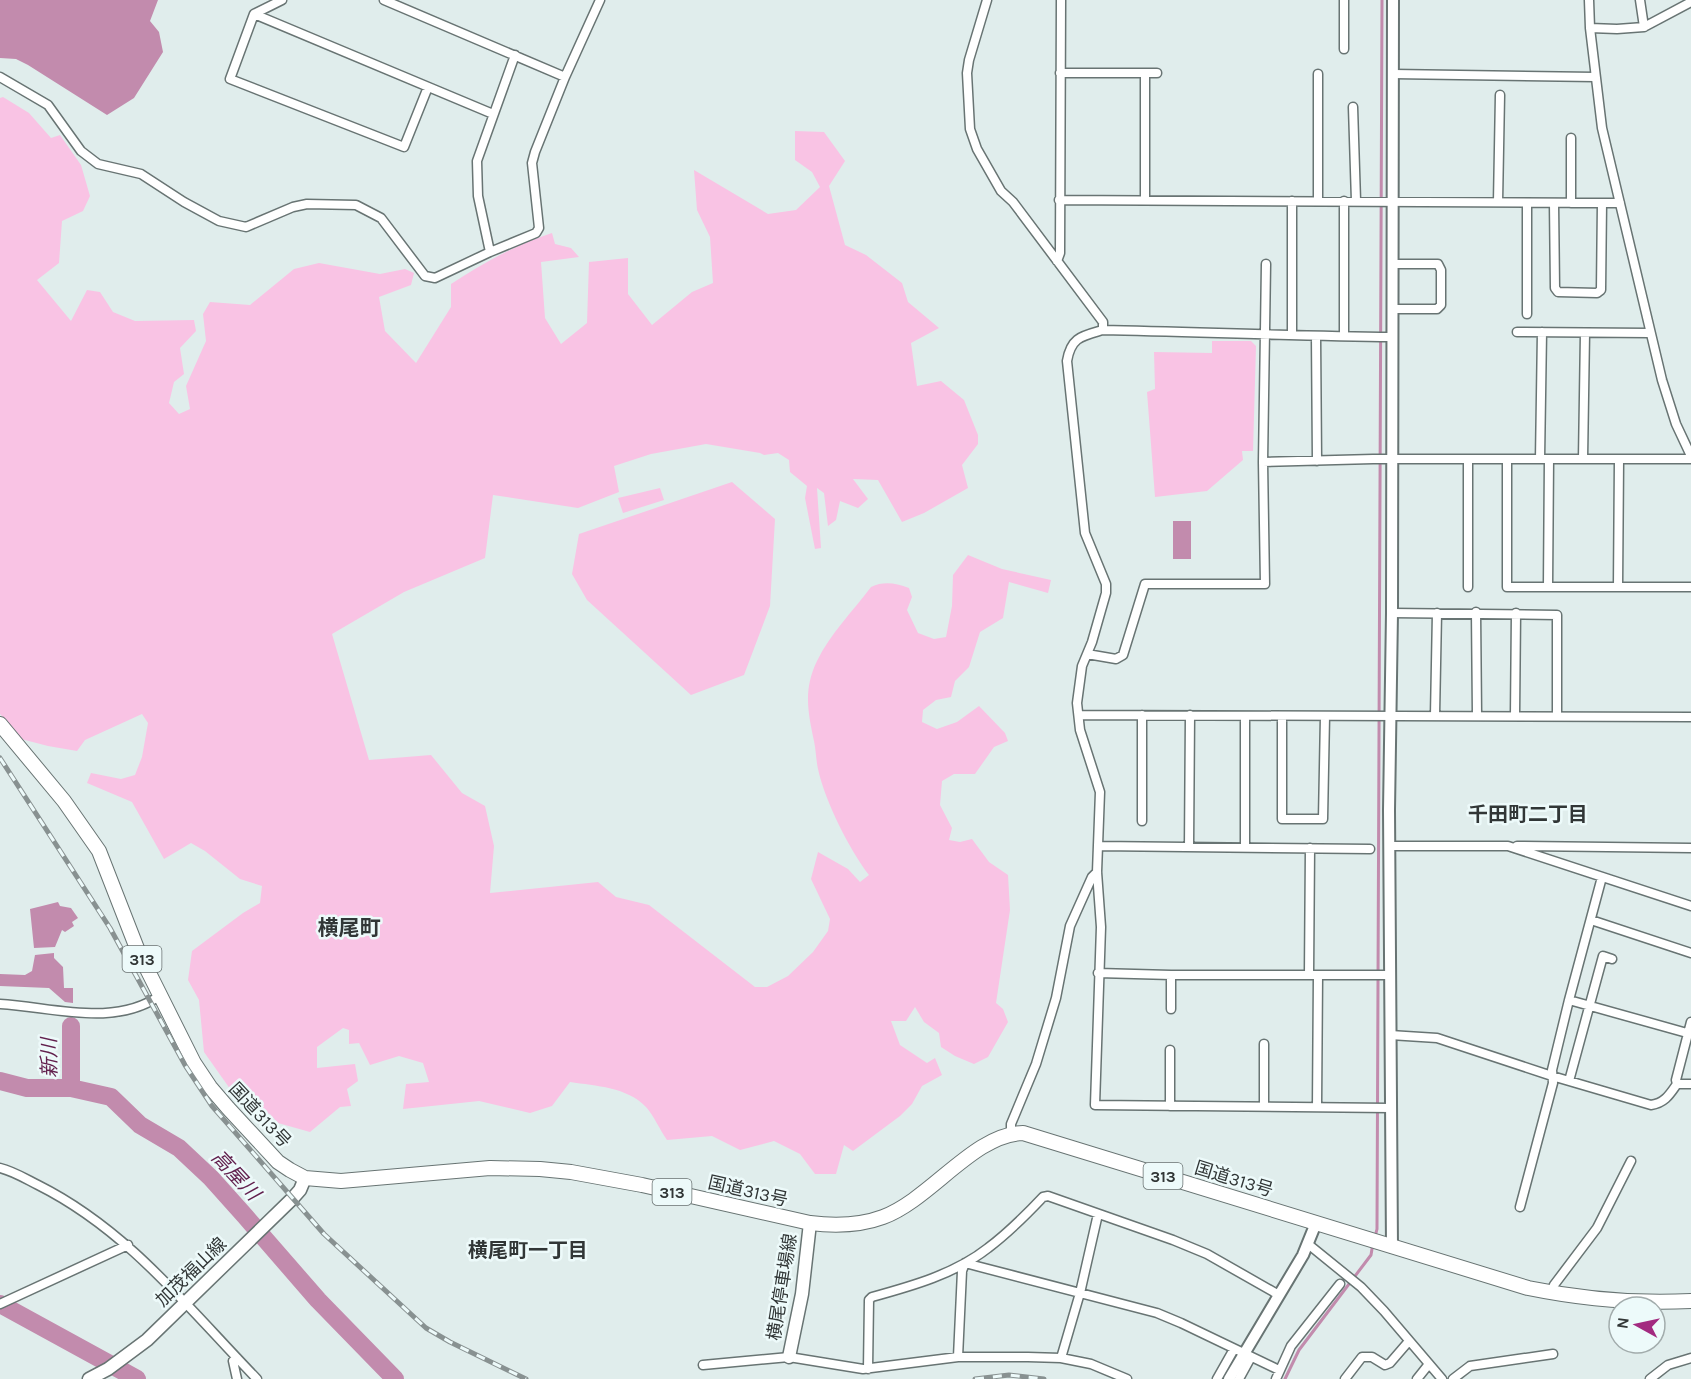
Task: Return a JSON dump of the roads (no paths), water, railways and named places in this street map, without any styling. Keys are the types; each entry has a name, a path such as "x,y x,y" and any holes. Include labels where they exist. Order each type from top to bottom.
{"highway":[{"name":"国道313号","path":"0,724 64,801 99,850 138,951 194,1063 210,1087 278,1162 305,1178 349,1181 480,1169 540,1169 571,1172 642,1185 810,1223 835,1226 859,1224 883,1217 917,1197 985,1145 1011,1134 1035,1136 1498,1280 1551,1293 1618,1302 1691,1301"}],"main road":[{"name":"加茂福山線","path":"89,1379 108,1369 147,1340 288,1203 300,1190 305,1178"},
{"name":"横尾停車場線","path":"789,1357 802,1294 810,1223"}],"street":[{"path":"282,0 255,14 230,79 404,147 428,87"},
{"path":"384,0 565,77"},
{"path":"0,77 48,105 81,151 98,164 141,174 219,221 246,227 293,207 307,204 356,205 381,218 425,276 435,278 536,233 538,228 532,163 565,77 600,0"},
{"path":"987,0 967,73 970,129 977,149 1001,191 1012,202 1103,322 1103,330"},
{"path":"1057,261 1060,253 1061,0"},
{"path":"1344,0 1344,49"},
{"path":"1386,1245 1390,1035 1382,975 1390,846 1387,716 1392,613 1389,337 1392,309 1392,264 1384,202 1393,74 1393,0"},
{"path":"1263,462 1374,459 1691,458 1676,424 1649,333 1602,128 1590,28 1589,0"},
{"path":"1640,0 1644,27"},
{"path":"1590,28 1644,27 1688,2"},
{"path":"255,14 493,114"},
{"path":"490,252 478,196 477,161 515,56"},
{"path":"1145,73 1145,199"},
{"path":"1060,74 1157,73"},
{"path":"1318,74 1318,201"},
{"path":"1393,74 1595,77"},
{"path":"1498,202 1500,95"},
{"path":"1353,107 1356,201"},
{"path":"1570,203 1571,138"},
{"path":"1059,200 1620,203"},
{"path":"1292,201 1292,335"},
{"path":"1344,201 1344,336"},
{"path":"1527,203 1527,314"},
{"path":"1554,203 1555,288 1558,292 1597,293 1601,290 1602,203"},
{"path":"1087,654 1116,659 1123,655 1145,584 1265,584 1263,462 1266,264"},
{"path":"1392,264 1438,264 1441,270 1441,305 1437,309 1392,309"},
{"path":"1387,1108 1095,1106 1101,927 1097,872 1100,792 1080,730 1077,704 1082,666 1106,593 1106,584 1085,533 1067,361 1069,349 1079,336 1103,330 1389,337"},
{"path":"1517,332 1649,333"},
{"path":"1542,332 1548,587"},
{"path":"1583,459 1585,333"},
{"path":"1316,336 1317,461"},
{"path":"1468,460 1468,587"},
{"path":"1507,460 1507,586 1691,587"},
{"path":"1618,587 1619,460"},
{"path":"1392,613 1476,612 1557,615 1557,716"},
{"path":"1476,612 1477,716"},
{"path":"1435,715 1437,613"},
{"path":"1515,715 1516,613"},
{"path":"1079,715 1691,717"},
{"path":"1142,715 1142,821"},
{"path":"1189,847 1190,715"},
{"path":"1245,716 1245,847"},
{"path":"1282,716 1282,819 1323,819 1325,716"},
{"path":"1099,846 1370,849"},
{"path":"1390,846 1691,848"},
{"path":"1508,846 1691,906"},
{"path":"1310,848 1317,1107"},
{"path":"1011,1134 1011,1124 1036,1064 1056,998 1070,926 1092,877 1097,872"},
{"path":"1520,1207 1553,1083 1552,1070 1569,1000 1602,877"},
{"path":"1591,920 1691,953"},
{"path":"1569,1081 1603,956 1612,960"},
{"path":"1098,973 1382,975"},
{"path":"1171,975 1171,1009"},
{"path":"0,1004 80,1013 115,1013 141,1007 161,995"},
{"path":"1569,1000 1687,1033"},
{"path":"1390,1035 1437,1038 1552,1076 1651,1105 1660,1104 1666,1099 1677,1083 1691,1022"},
{"path":"1264,1044 1264,1106"},
{"path":"1170,1050 1170,1106"},
{"path":"1677,1083 1691,1084"},
{"path":"1551,1293 1554,1285 1597,1228 1631,1161"},
{"path":"0,1168 52,1193 91,1217 128,1245 257,1379"},
{"path":"868,1369 869,1300 872,1297 909,1287 965,1263 988,1249 1043,1197 1048,1196 1207,1254 1279,1295"},
{"path":"1061,1358 1080,1293 1098,1214"},
{"path":"1229,1379 1308,1244 1316,1223"},
{"path":"1308,1244 1361,1287 1442,1379"},
{"path":"0,1304 128,1245"},
{"path":"965,1263 1157,1313 1243,1353 1277,1375 1291,1346 1340,1284"},
{"path":"958,1357 962,1271 965,1263"},
{"path":"1345,1379 1362,1357 1372,1357 1386,1365 1409,1341"},
{"path":"1217,1379 1243,1353"},
{"path":"1239,1379 1243,1353"},
{"path":"1453,1379 1470,1366 1553,1354"},
{"path":"703,1365 789,1357 849,1368 868,1369 958,1357 1061,1358 1091,1364 1126,1379"},
{"path":"237,1358 233,1361 237,1379"},
{"path":"1650,1379 1668,1365 1691,1358"},
{"path":"1417,1379 1429,1364"}],"waterway":[{"path":"1375,1237 1377,1229 1382,0"},
{"name":"新川","path":"71,1026 71,1088"},
{"name":"高屋川","path":"0,1081 27,1088 71,1088 111,1097 140,1125 179,1148 211,1178 318,1300 395,1379"},
{"path":"1285,1379 1299,1350 1371,1255 1373,1243"},
{"path":"0,1304 137,1379"}],"railway":[{"path":"0,758 110,928 185,1065 212,1106 324,1234 426,1328 526,1379"},
{"path":"975,1379 1009,1375 1044,1379"}],"district":[{"name":"千田町二丁目","path":"1528,814"},
{"name":"横尾町","path":"349,928"},
{"name":"横尾町一丁目","path":"528,1250"}]}
